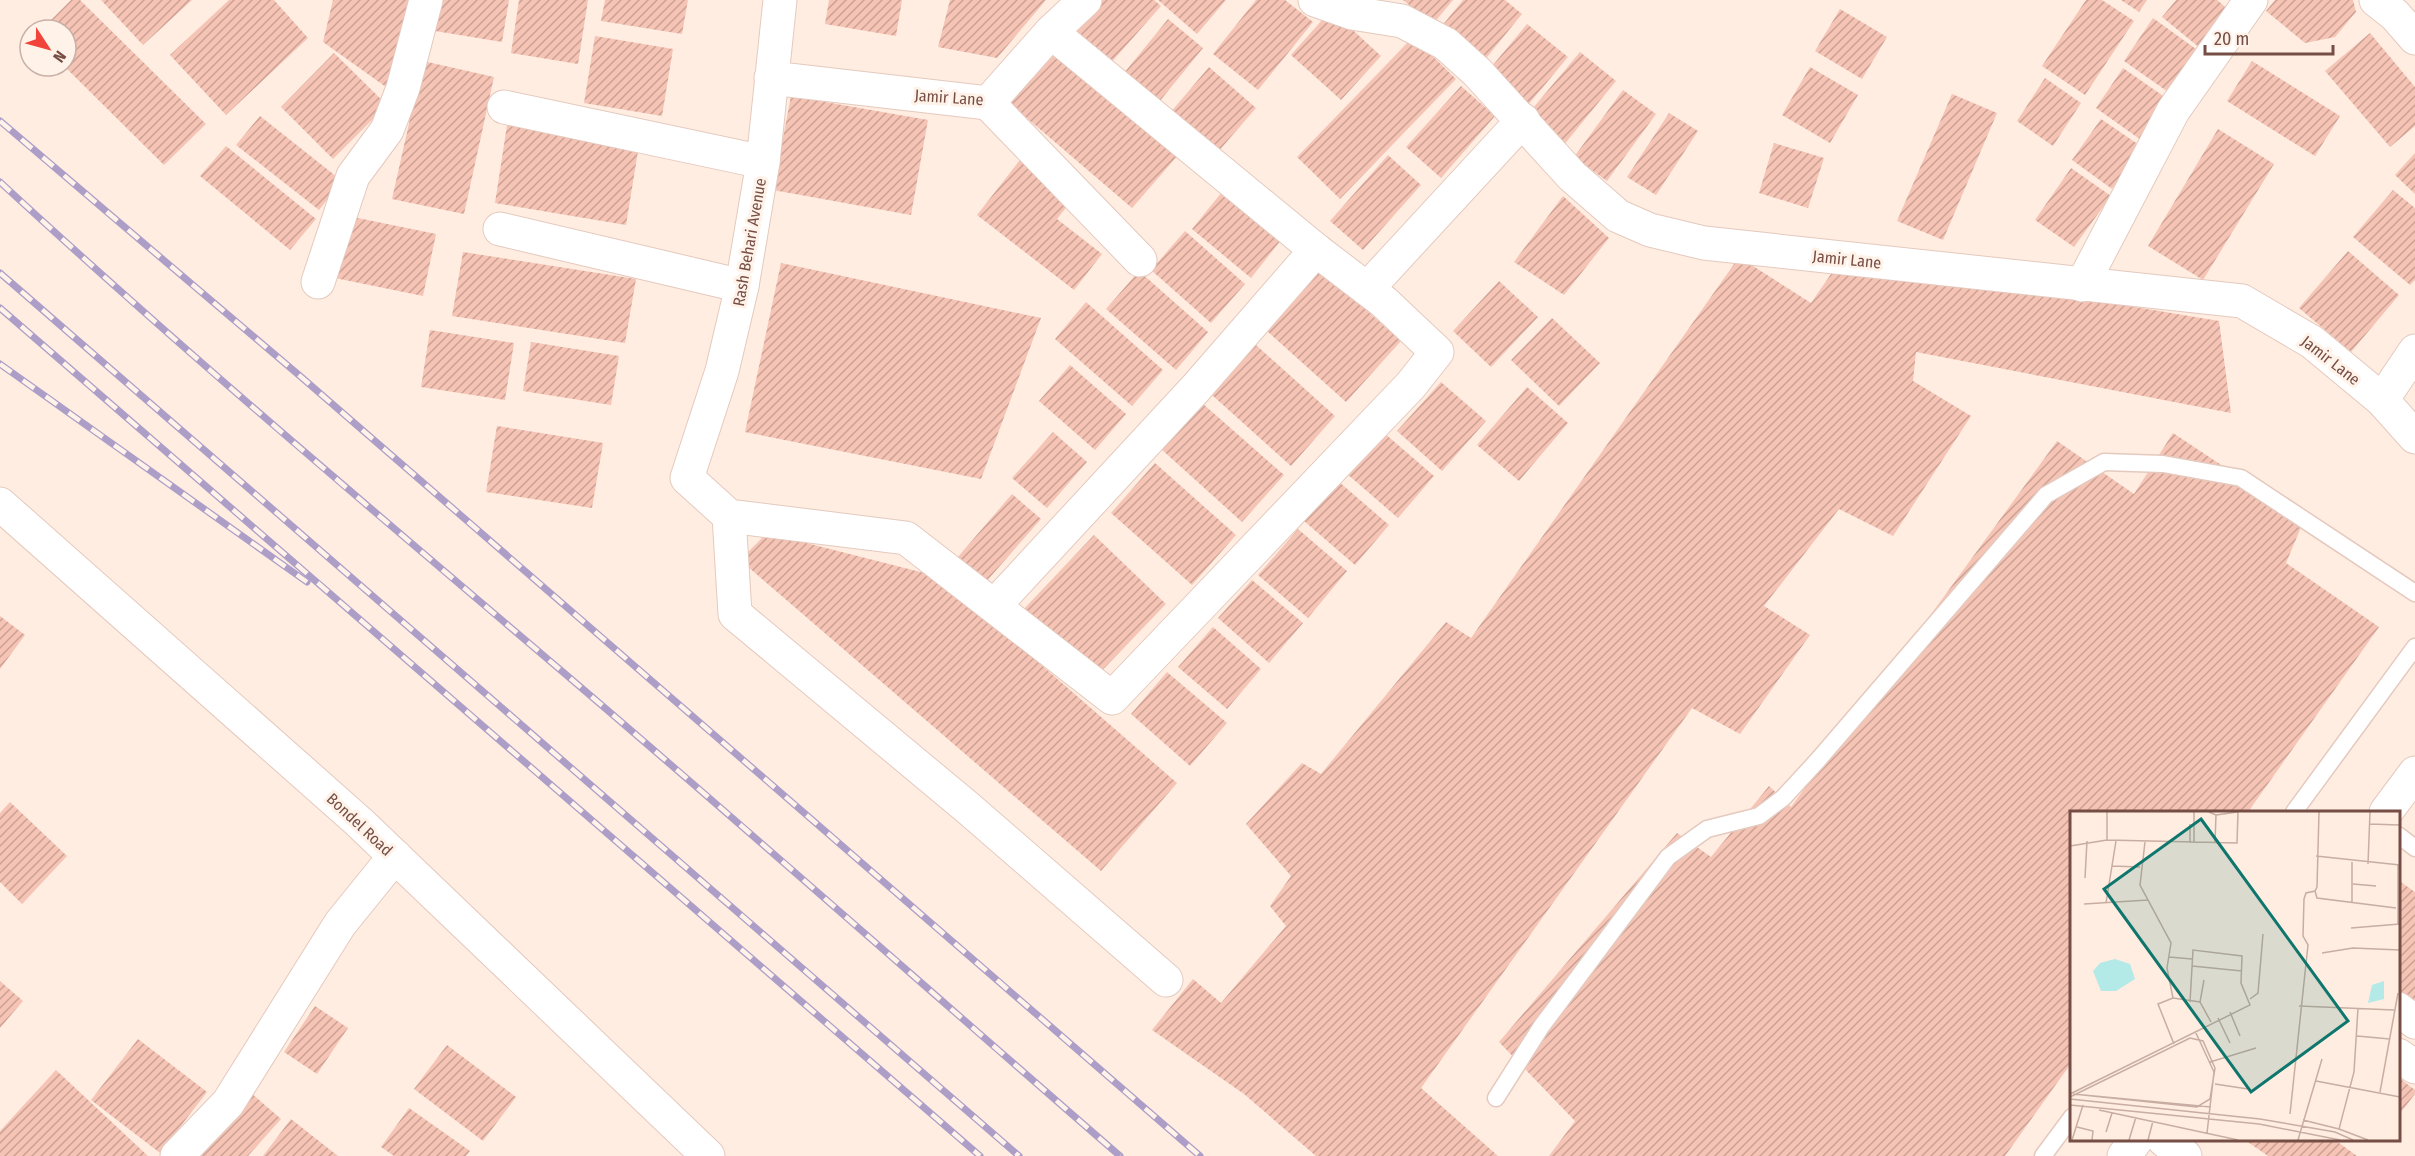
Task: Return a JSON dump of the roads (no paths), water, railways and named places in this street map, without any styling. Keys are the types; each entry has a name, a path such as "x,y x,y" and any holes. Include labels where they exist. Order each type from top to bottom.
{"street":[{"path":"318,282 353,176 387,129 404,88 426,0"},
{"name":"Rash Behari Avenue","path":"729,516 687,478 722,371 742,286 764,162 780,0"},
{"name":"Jamir Lane","path":"771,78 988,103 1051,32 1085,0"},
{"name":"Jamir Lane","path":"1315,0 1352,13 1402,21 1446,44 1477,72 1523,120 1572,176 1618,216 1650,231 1704,243 2242,301 2312,342 2382,400 2415,437"},
{"path":"2082,285 2173,111 2251,0"},
{"path":"2376,0 2395,15 2415,38"},
{"path":"1051,32 1316,250 1367,289 1408,323 1437,352 1411,386 1112,698 906,538 729,516 735,614 968,808 1166,980"},
{"path":"988,103 1140,260"},
{"path":"504,107 764,162"},
{"path":"1367,289 1523,120"},
{"path":"500,229 742,286"},
{"path":"995,605 1196,388 1316,250"},
{"path":"2382,400 2415,351"},
{"name":"Bondel Road","path":"0,504 395,856 708,1156"},
{"path":"2387,811 2415,773"},
{"path":"177,1156 228,1103 340,924 395,856"},
{"path":"2400,1011 2415,1022"},
{"path":"2400,1056 2415,1067"},
{"path":"2124,1156 2135,1141"},
{"path":"2165,1141 2185,1156"}],"lane":[{"path":"1496,1098 1541,1027 1668,857 1707,829 1760,816 1783,798 2046,495 2104,462 2163,464 2241,478 2415,593"},
{"path":"2295,811 2415,647"},
{"path":"2400,837 2415,848"},
{"path":"2043,1156 2070,1120"}],"railway":[{"path":"0,121 300,376 1200,1156"},
{"path":"0,182 206,367 698,788 1120,1156"},
{"path":"0,273 1019,1156"},
{"path":"0,308 980,1156"},
{"path":"0,364 307,582"}]}
